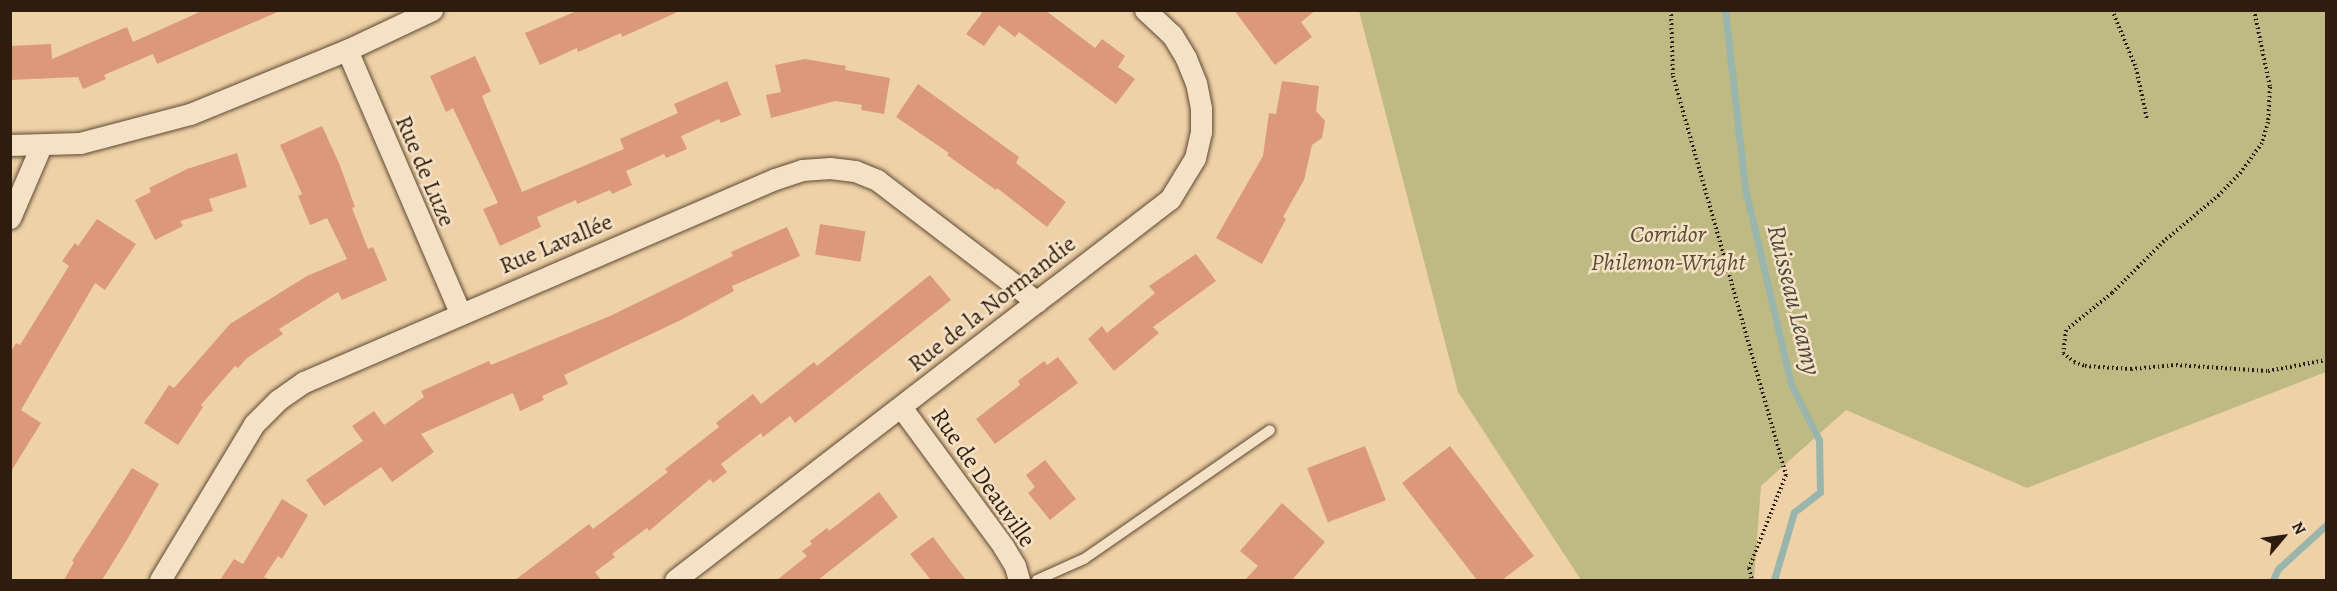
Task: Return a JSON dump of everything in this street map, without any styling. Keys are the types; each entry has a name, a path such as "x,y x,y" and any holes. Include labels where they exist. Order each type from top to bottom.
{"street":[{"path":"10,146 80,143 190,114 346,50 432,10"},
{"name":"Rue de la Normandie","path":"675,580 1170,199 1195,158 1201,132 1201,108 1196,82 1172,35 1145,10"},
{"name":"Rue de Luze","path":"346,50 460,313"},
{"path":"10,218 41,146"},
{"name":"Rue Lavallée","path":"160,580 254,424 278,400 304,382 460,313 775,179 802,170 830,168 855,171 877,180 1037,302"},
{"name":"Rue de Deauville","path":"901,407 1003,546 1015,566 1018,580"}],"lane":[{"path":"1037,580 1084,560 1270,430"}],"path":[{"path":"1671,10 1673,76 1786,475 1749,568 1752,580"},
{"path":"2112,10 2136,68 2147,119"},
{"path":"2254,10 2270,87 2268,122 2262,143 2241,172 2218,195 2164,241 2112,292 2066,330 2063,352 2074,362 2085,366 2131,369 2176,365 2268,371 2326,360"}],"green space":[{"name":"Corridor Philemon-Wright","path":"1359,11 2326,11 2326,372 2027,488 1846,410 1761,486 1754,580 1581,580 1458,392"}],"building":[{"path":"204,10 280,11 157,64 153,54 104,75 106,79 83,89 78,77 10,80 10,46 51,44 52,59 127,27 133,42"},
{"path":"579,10 682,10 622,37 621,33 578,52 577,48 540,65 525,33"},
{"path":"979,10 1045,10 1095,48 1102,39 1125,56 1118,67 1135,79 1116,104 1019,32 1015,37 999,25 984,46 966,34 982,13"},
{"path":"1234,10 1316,10 1301,22 1312,37 1275,65"},
{"path":"475,56 491,91 482,96 522,192 624,149 620,139 678,113 674,104 727,81 741,115 721,123 719,119 681,136 687,149 666,158 664,154 626,171 632,185 612,194 610,190 577,204 576,200 537,217 541,227 500,246 483,209 498,203 453,108 446,112 430,76"},
{"path":"805,59 846,66 845,70 890,78 884,114 861,110 862,105 835,101 771,118 766,95 781,92 775,65"},
{"path":"1282,81 1319,86 1316,111 1325,121 1322,138 1312,145 1304,180 1283,217 1286,219 1262,264 1216,238 1263,156 1269,113 1276,114"},
{"path":"918,84 1019,157 1016,163 1066,202 1047,227 997,188 996,190 947,155 949,153 896,117"},
{"path":"322,126 339,163 355,207 352,208 368,249 373,247 387,280 342,300 338,292 279,329 283,334 247,358 238,368 235,366 201,405 203,407 178,445 144,423 169,385 174,388 230,324 307,276 347,259 327,218 310,225 298,196 302,194 280,145"},
{"path":"237,153 247,187 209,199 213,211 180,221 183,226 155,240 135,200 151,192 149,188 187,169"},
{"path":"97,219 136,244 105,290 95,283 21,410 41,423 10,473 10,353 16,343 20,345 69,266 62,261 75,243 78,246"},
{"path":"820,224 865,231 861,262 815,255"},
{"path":"787,227 800,256 732,286 734,291 681,320 564,375 568,384 542,396 544,400 520,411 513,393 421,434 434,452 392,482 381,467 324,506 306,480 363,441 352,426 374,411 384,425 424,397 421,391 489,361 491,365 610,316 733,256 731,252"},
{"path":"1196,254 1216,281 1153,327 1159,333 1114,371 1088,339 1102,326 1107,333 1155,293 1149,286"},
{"path":"930,275 951,300 795,423 790,416 763,437 761,433 721,464 727,472 713,483 710,479 649,531 647,528 612,554 615,557 595,572 601,580 515,580 589,524 593,529 668,472 665,469 719,427 716,423 753,394 761,404 814,362 817,366"},
{"path":"1058,357 1078,383 995,444 976,419 1020,385 1018,381 1044,361 1047,365"},
{"path":"1365,446 1386,500 1328,522 1307,468"},
{"path":"1450,446 1534,556 1502,580 1477,580 1402,483"},
{"path":"1045,460 1076,499 1050,520 1028,493 1035,487 1026,475"},
{"path":"132,468 159,484 128,538 102,580 64,580 74,562 72,561"},
{"path":"879,492 898,517 818,580 777,580 807,556 802,551 812,544 810,541 827,528 829,531"},
{"path":"282,499 308,515 282,559 278,556 264,577 270,580 220,580 234,559 243,564"},
{"path":"1282,503 1325,542 1292,580 1245,580 1258,566 1240,551"},
{"path":"933,537 966,580 931,580 910,554"}],"waterway":[{"name":"Ruisseau Leamy","path":"1725,10 1745,188 1791,384 1819,440 1820,492 1794,512 1774,580"},
{"path":"2273,580 2278,569 2326,525"}]}
